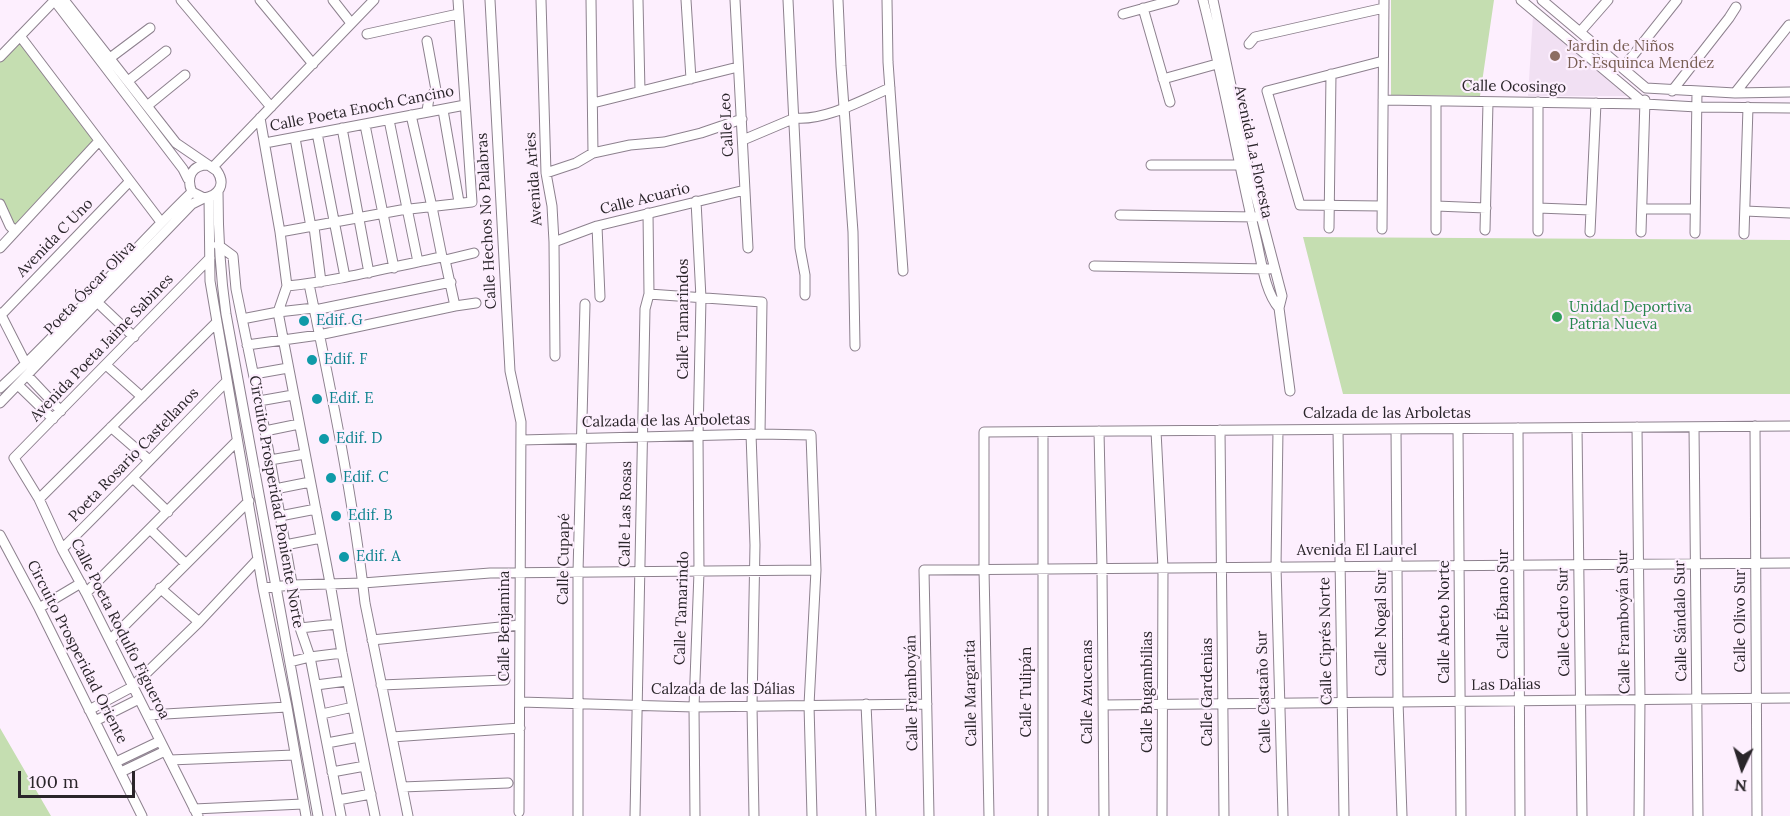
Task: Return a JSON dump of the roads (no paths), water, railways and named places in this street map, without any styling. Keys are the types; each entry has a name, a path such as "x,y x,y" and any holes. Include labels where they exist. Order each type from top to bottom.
{"street":[{"path":"0,57 54,0 176,160 188,179 192,192 206,198 218,191 220,175 176,143 64,0"},
{"path":"181,0 271,107"},
{"path":"188,9 196,0"},
{"path":"260,0 313,64"},
{"path":"333,0 351,23"},
{"path":"188,179 197,167 210,166 260,118 374,0"},
{"path":"280,232 407,210 472,202 458,0"},
{"name":"Calle Hechos No Palabras","path":"490,0 510,371 521,422 521,440"},
{"name":"Avenida Aries","path":"541,0 546,173 552,206 554,242 555,356"},
{"path":"591,0 593,153"},
{"path":"638,0 640,91"},
{"path":"686,0 691,80"},
{"name":"Calle Leo","path":"735,0 748,248"},
{"path":"788,0 800,248 805,275 805,295"},
{"path":"838,0 853,232 855,346"},
{"path":"887,0 890,88 903,271"},
{"path":"1123,14 1174,0"},
{"name":"Avenida La Floresta","path":"1203,0 1223,63"},
{"name":"Avenida La Floresta","path":"1213,0 1223,63 1256,217 1263,268 1271,299 1279,308"},
{"path":"1521,0 1645,104"},
{"path":"1534,11 1543,0 1646,88 1697,92 1790,92"},
{"path":"1580,32 1608,0"},
{"path":"1623,68 1677,0"},
{"path":"1249,44 1255,37 1384,4 1382,229"},
{"path":"1672,91 1736,7"},
{"path":"1143,8 1170,102"},
{"path":"367,34 458,14"},
{"path":"1735,93 1789,25"},
{"path":"110,58 150,28"},
{"path":"20,36 161,222"},
{"path":"427,111 429,98 436,90 428,41"},
{"path":"128,81 166,51"},
{"path":"1383,61 1267,91 1300,205 1383,206"},
{"path":"1163,79 1223,63"},
{"path":"593,103 738,68"},
{"path":"1329,228 1331,74"},
{"path":"147,106 185,75"},
{"path":"743,140 795,118 829,114 890,88"},
{"path":"1641,232 1646,88"},
{"path":"1695,233 1697,92"},
{"name":"Calle Ocosingo","path":"1383,100 1790,108"},
{"path":"1436,101 1436,230"},
{"path":"1485,230 1488,102"},
{"path":"1538,102 1538,231"},
{"path":"1590,232 1596,103"},
{"name":"Calle Poeta Enoch Cancino","path":"265,143 465,105"},
{"path":"1744,234 1748,107"},
{"path":"443,110 459,202"},
{"path":"411,115 455,306"},
{"path":"260,118 287,286 278,312 352,707 375,816"},
{"path":"546,173 576,163 593,153 630,145 664,142 701,133 741,119"},
{"path":"389,120 418,262"},
{"path":"365,124 394,268"},
{"path":"342,128 369,273"},
{"path":"316,133 345,277"},
{"path":"295,138 313,227 321,282"},
{"path":"0,248 99,141"},
{"path":"1151,165 1244,165"},
{"name":"Avenida C Uno","path":"1,314 129,182"},
{"name":"Calle Acuario","path":"554,242 597,226 745,190"},
{"name":"Circuito Prosperidad Poniente Norte","path":"218,191 218,245 226,314 318,816"},
{"name":"Poeta Óscar Oliva","path":"0,388 192,192"},
{"name":"Circuito Prosperidad Poniente Norte","path":"206,198 210,281 263,588 306,816"},
{"name":"Poeta Óscar Oliva","path":"0,403 192,204 206,198"},
{"name":"Calle Tamarindos","path":"696,201 701,298 698,436"},
{"path":"0,204 10,226 15,231"},
{"path":"1436,206 1485,208"},
{"path":"1538,208 1591,210"},
{"path":"1642,209 1695,209"},
{"path":"1745,211 1790,213"},
{"name":"Calle Las Rosas","path":"635,816 645,309 649,294 648,213"},
{"path":"1120,215 1256,217"},
{"name":"Avenida La Floresta","path":"1256,217 1282,296 1279,308 1290,391"},
{"path":"597,226 600,297"},
{"path":"218,245 233,256 236,289 265,431 300,628 310,657 341,816"},
{"path":"287,286 321,282 474,253"},
{"name":"Avenida Poeta Jaime Sabines","path":"14,458 210,258"},
{"path":"1094,266 1274,269"},
{"path":"242,319 278,312 314,309 450,282"},
{"path":"309,284 341,436 372,640 408,816"},
{"path":"649,294 762,302 755,434 752,706 754,816"},
{"path":"97,302 134,337"},
{"path":"248,345 319,335 476,303"},
{"name":"Calle Cupapé","path":"578,816 578,572 585,304"},
{"path":"1,314 26,364"},
{"path":"39,499 217,322"},
{"path":"106,365 142,397"},
{"path":"254,374 288,368"},
{"path":"27,375 61,411"},
{"name":"Poeta Rosario Castellanos","path":"62,549 227,381"},
{"path":"18,385 53,419"},
{"path":"259,401 293,395"},
{"path":"265,431 299,424"},
{"name":"Calle Olivo Sur","path":"1755,426 1757,816"},
{"name":"Calzada de las Arboletas","path":"984,432 1790,426"},
{"path":"111,427 149,460"},
{"name":"Calle Framboyán Sur","path":"1637,427 1639,816"},
{"name":"Calle Sándalo Sur","path":"1694,427 1698,816"},
{"name":"Calle Ébano Sur","path":"1518,428 1520,816"},
{"name":"Calle Cedro Sur","path":"1577,428 1582,816"},
{"name":"Calle Ciprés Norte","path":"1338,429 1344,816"},
{"name":"Calle Nogal Sur","path":"1396,429 1398,701 1402,816"},
{"name":"Calle Abeto Norte","path":"1458,429 1461,816"},
{"name":"Calle Gardenias","path":"1220,430 1224,816"},
{"name":"Calle Castaño Sur","path":"1278,430 1276,567 1283,816"},
{"name":"Calle Azucenas","path":"1099,431 1104,816"},
{"name":"Calle Bugambilias","path":"1156,431 1163,568 1162,816"},
{"name":"Calle Margarita","path":"984,432 989,816"},
{"name":"Calle Tulipán","path":"1043,432 1043,816"},
{"name":"Calzada de las Arboletas","path":"521,440 755,434 811,435 816,570"},
{"name":"Calle Tamarindo","path":"695,816 694,706 699,572 698,436"},
{"name":"Calle Benjamina","path":"519,812 521,440"},
{"path":"86,592 237,441"},
{"path":"270,460 305,453"},
{"name":"Calle Poeta Rodulfo Figueroa","path":"14,458 39,499 62,549 86,592 196,812"},
{"path":"134,478 168,512"},
{"path":"275,489 310,482"},
{"path":"110,640 249,501"},
{"path":"280,516 316,509"},
{"path":"150,529 186,564"},
{"name":"Circuito Prosperidad Oriente","path":"0,535 39,608 142,816"},
{"path":"285,545 321,538"},
{"path":"89,710 132,687 199,622 258,559"},
{"name":"Avenida El Laurel","path":"924,570 1790,563"},
{"path":"263,588 520,572 816,570 808,705 812,816"},
{"name":"Calle Framboyán","path":"924,570 929,816"},
{"path":"39,608 81,583"},
{"path":"160,588 199,622"},
{"path":"300,628 337,624"},
{"path":"372,640 520,625"},
{"path":"290,662 342,653"},
{"path":"381,685 505,680"},
{"path":"316,685 347,681"},
{"name":"Las Dalias","path":"1103,705 1790,698"},
{"path":"95,721 139,699"},
{"name":"Calzada de las Dálias","path":"520,702 694,706 927,704"},
{"path":"866,704 871,816"},
{"path":"148,715 287,707"},
{"path":"322,714 352,707"},
{"path":"392,737 520,729"},
{"path":"327,743 359,737"},
{"path":"116,762 160,741"},
{"path":"121,772 165,751"},
{"path":"170,760 294,755"},
{"path":"332,772 365,766"},
{"path":"402,787 508,783"},
{"path":"338,800 370,794"},
{"path":"196,812 303,804"}],"place":[{"name":"Jardin de Niños Dr. Esquinca Mendez","path":"1555,56"},
{"name":"Unidad Deportiva Patria Nueva","path":"1557,317"},
{"name":"Edif. G","path":"304,321"},
{"name":"Edif. F","path":"312,360"},
{"name":"Edif. E","path":"317,399"},
{"name":"Edif. D","path":"324,439"},
{"name":"Edif. C","path":"331,478"},
{"name":"Edif. B","path":"336,516"},
{"name":"Edif. A","path":"344,557"}]}
